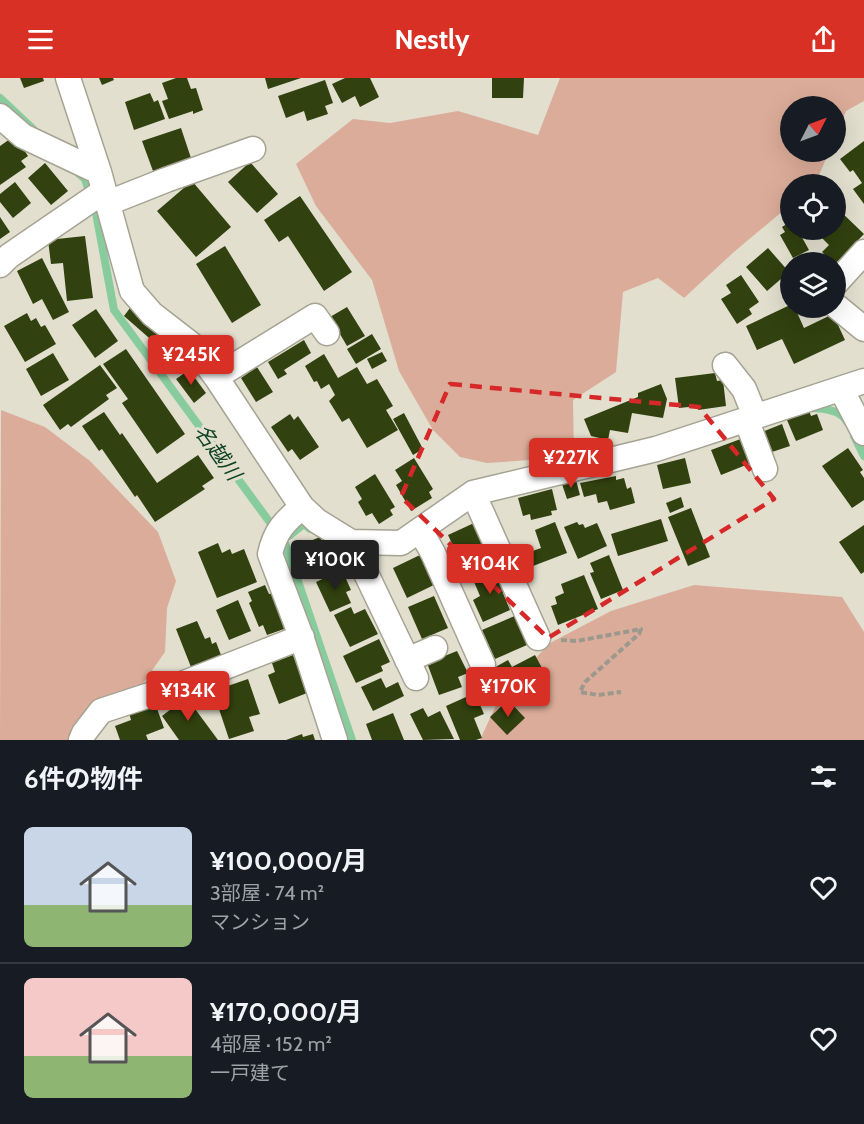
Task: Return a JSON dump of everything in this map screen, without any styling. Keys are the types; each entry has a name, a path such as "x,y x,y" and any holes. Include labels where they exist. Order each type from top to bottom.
{"street":[{"path":"68,78 104,189 132,291 152,314 192,345 216,377 302,507 317,521 351,542 401,543 473,493 656,449 852,385"},
{"path":"0,116 23,136 104,189"},
{"path":"0,265 9,256 104,189 166,180 253,149"},
{"path":"846,271 864,252"},
{"path":"846,314 864,329"},
{"path":"216,377 315,316 327,333"},
{"path":"725,365 744,388 765,469"},
{"path":"864,365 846,370 864,433"},
{"path":"473,493 538,638"},
{"path":"302,507 283,522 270,554 302,638 335,740"},
{"path":"420,530 433,552 483,665"},
{"path":"351,542 412,669 435,648"},
{"path":"88,735 109,715 128,702 302,638"}],"path":[{"path":"538,638 577,641 641,629 639,634 585,682 580,692 598,695 621,692"}],"highlighted area":[{"path":"450,384 699,407 774,499 548,638 401,497"}],"shaded area":[{"path":"560,78 864,78 864,101 846,111 846,96 780,96 780,162 825,162 819,174 780,174 780,213 684,298 658,278 623,292 616,372 573,400 574,457 487,463 460,457 433,430 399,371 372,280 316,206 296,164 353,119 390,123 458,111 538,135"},
{"path":"1,410 45,427 90,461 158,532 176,581 167,608 165,652 134,696 86,740 0,740"},
{"path":"694,585 842,597 864,632 864,740 480,740 501,694 550,643 611,611"}],"building":[{"path":"20,78 43,78 44,81 24,88"},
{"path":"99,78 113,78 114,80 102,85"},
{"path":"176,78 187,78 191,89 196,88 203,110 169,119 162,101 168,99 162,83"},
{"path":"265,78 301,78 268,89"},
{"path":"345,78 370,78 379,97 360,107 355,96 342,103 332,84"},
{"path":"492,78 524,78 523,98 492,98"},
{"path":"325,80 333,103 325,106 328,114 307,121 304,111 286,118 278,96"},
{"path":"150,93 154,102 158,100 165,119 134,130 125,102"},
{"path":"181,128 191,158 153,171 142,141"},
{"path":"10,139 15,147 20,144 28,156 21,161 26,167 0,185 0,146"},
{"path":"864,141 864,204 853,189 862,183 853,170 850,172 842,162 846,162 846,154"},
{"path":"250,162 278,194 257,213 228,182"},
{"path":"45,163 68,191 51,205 28,178"},
{"path":"192,181 231,227 196,257 157,211"},
{"path":"15,182 31,203 13,218 0,202 0,194"},
{"path":"300,196 352,272 324,291 288,236 279,242 264,220"},
{"path":"0,217 10,232 0,239"},
{"path":"846,217 864,234 846,253 822,252 829,245 824,240 846,240"},
{"path":"85,236 93,298 67,301 63,263 51,264 48,240"},
{"path":"783,240 804,240 809,250 805,252 790,252"},
{"path":"225,246 261,305 232,323 196,264"},
{"path":"768,248 780,262 780,280 767,291 746,267"},
{"path":"42,258 69,312 53,320 42,299 33,304 17,271"},
{"path":"741,275 759,302 749,309 752,314 737,324 721,299 731,293 726,285"},
{"path":"133,304 184,348 171,363 153,349 156,344 124,316"},
{"path":"347,307 365,336 347,346 330,317"},
{"path":"96,309 118,341 95,358 72,325"},
{"path":"780,310 780,318 800,318 804,328 825,318 835,318 845,340 794,364 782,339 757,350 746,326"},
{"path":"27,313 31,321 36,318 41,327 45,325 56,344 25,362 4,326"},
{"path":"372,334 381,349 356,364 347,349"},
{"path":"304,340 311,353 284,370 287,374 278,379 268,362"},
{"path":"126,349 185,434 157,454 122,403 128,399 103,364"},
{"path":"382,352 387,361 372,369 367,359"},
{"path":"53,353 69,380 41,396 26,369"},
{"path":"324,354 338,378 357,367 367,384 377,379 393,406 386,410 398,430 367,448 349,418 342,422 329,401 335,395 329,384 321,389 305,366"},
{"path":"100,365 117,388 106,395 109,399 71,427 68,424 60,430 43,405"},
{"path":"257,367 273,392 256,402 241,378"},
{"path":"189,370 206,393 194,403 176,379"},
{"path":"715,373 717,381 723,380 726,406 698,410 698,406 679,408 675,378"},
{"path":"661,384 667,399 663,418 632,413 628,433 610,430 608,440 591,436 584,419 638,397 638,393"},
{"path":"809,411 811,416 817,414 823,430 796,441 787,420"},
{"path":"104,412 120,435 122,433 157,483 198,455 214,478 202,486 205,489 155,522 137,495 135,497 102,449 99,451 82,426"},
{"path":"404,413 423,449 413,455 393,419"},
{"path":"290,414 294,420 298,416 319,447 300,460 292,449 288,452 271,427"},
{"path":"782,424 790,446 769,453 762,432"},
{"path":"746,437 756,461 721,475 711,450"},
{"path":"848,448 863,470 860,472 864,478 864,500 852,508 822,466"},
{"path":"414,458 433,489 429,492 432,498 411,511 396,485 402,481 395,470"},
{"path":"685,458 691,483 663,489 657,465"},
{"path":"375,474 395,507 390,510 393,515 379,524 372,513 366,516 358,502 362,499 355,487"},
{"path":"616,476 616,480 624,478 627,489 631,487 635,503 610,510 607,501 598,503 596,494 584,497 580,483"},
{"path":"576,480 580,495 567,499 562,484"},
{"path":"552,489 557,510 551,511 552,515 531,520 530,514 523,516 518,498"},
{"path":"681,497 684,507 670,513 666,503"},
{"path":"691,508 710,557 688,566 668,517"},
{"path":"661,519 668,541 618,556 611,534"},
{"path":"555,522 567,553 533,566 527,553 541,548 535,530"},
{"path":"577,522 579,525 583,524 585,528 597,523 607,546 578,559 564,527"},
{"path":"474,523 493,562 466,574 448,535"},
{"path":"864,525 864,572 861,574 839,542"},
{"path":"320,537 333,568 311,578 298,546"},
{"path":"218,543 222,553 230,549 232,554 244,549 257,582 217,598 198,552"},
{"path":"422,554 436,584 407,598 393,568"},
{"path":"609,555 623,590 601,599 590,573 594,572 590,563"},
{"path":"495,566 507,591 503,593 510,610 483,622 473,600 480,596 472,577"},
{"path":"342,570 351,590 346,592 351,603 330,612 316,582"},
{"path":"584,575 598,609 558,625 551,606 557,604 555,597 564,593 561,584"},
{"path":"265,585 269,594 273,593 287,628 267,635 263,625 259,627 249,603 252,601 248,592"},
{"path":"434,596 448,628 422,639 408,607"},
{"path":"238,600 251,631 229,640 216,610"},
{"path":"351,607 354,614 365,609 378,634 350,647 334,615"},
{"path":"517,615 527,645 495,659 482,630"},
{"path":"197,621 205,639 210,637 212,644 216,642 221,655 191,667 176,629"},
{"path":"379,639 390,662 381,666 383,671 356,683 343,656"},
{"path":"457,651 468,673 458,677 462,687 439,695 427,663"},
{"path":"293,655 307,693 279,704 268,675 275,672 272,663"},
{"path":"535,655 542,668 503,689 492,669 508,660 512,667"},
{"path":"381,678 386,688 398,682 404,696 373,711 361,687"},
{"path":"248,679 260,714 249,717 254,731 229,739 213,691"},
{"path":"475,693 484,714 474,718 482,738 460,740 446,706"},
{"path":"187,698 218,740 179,740 162,716 178,699 181,703"},
{"path":"508,700 525,718 507,735 490,717"},
{"path":"155,703 164,728 146,735 148,740 120,740 115,726 131,720 129,713"},
{"path":"423,708 428,717 440,711 454,739 423,740 410,714"},
{"path":"393,713 404,740 372,740 366,724"},
{"path":"302,734 303,737 313,734 315,740 286,740"}],"waterway":[{"name":"名越川","path":"0,98 33,129"},
{"name":"名越川","path":"78,173 85,179 96,213 114,310 285,543 352,740"},
{"path":"810,408 836,412 847,422"},
{"path":"854,436 864,456"},
{"path":"289,536 304,524 310,529"}]}
